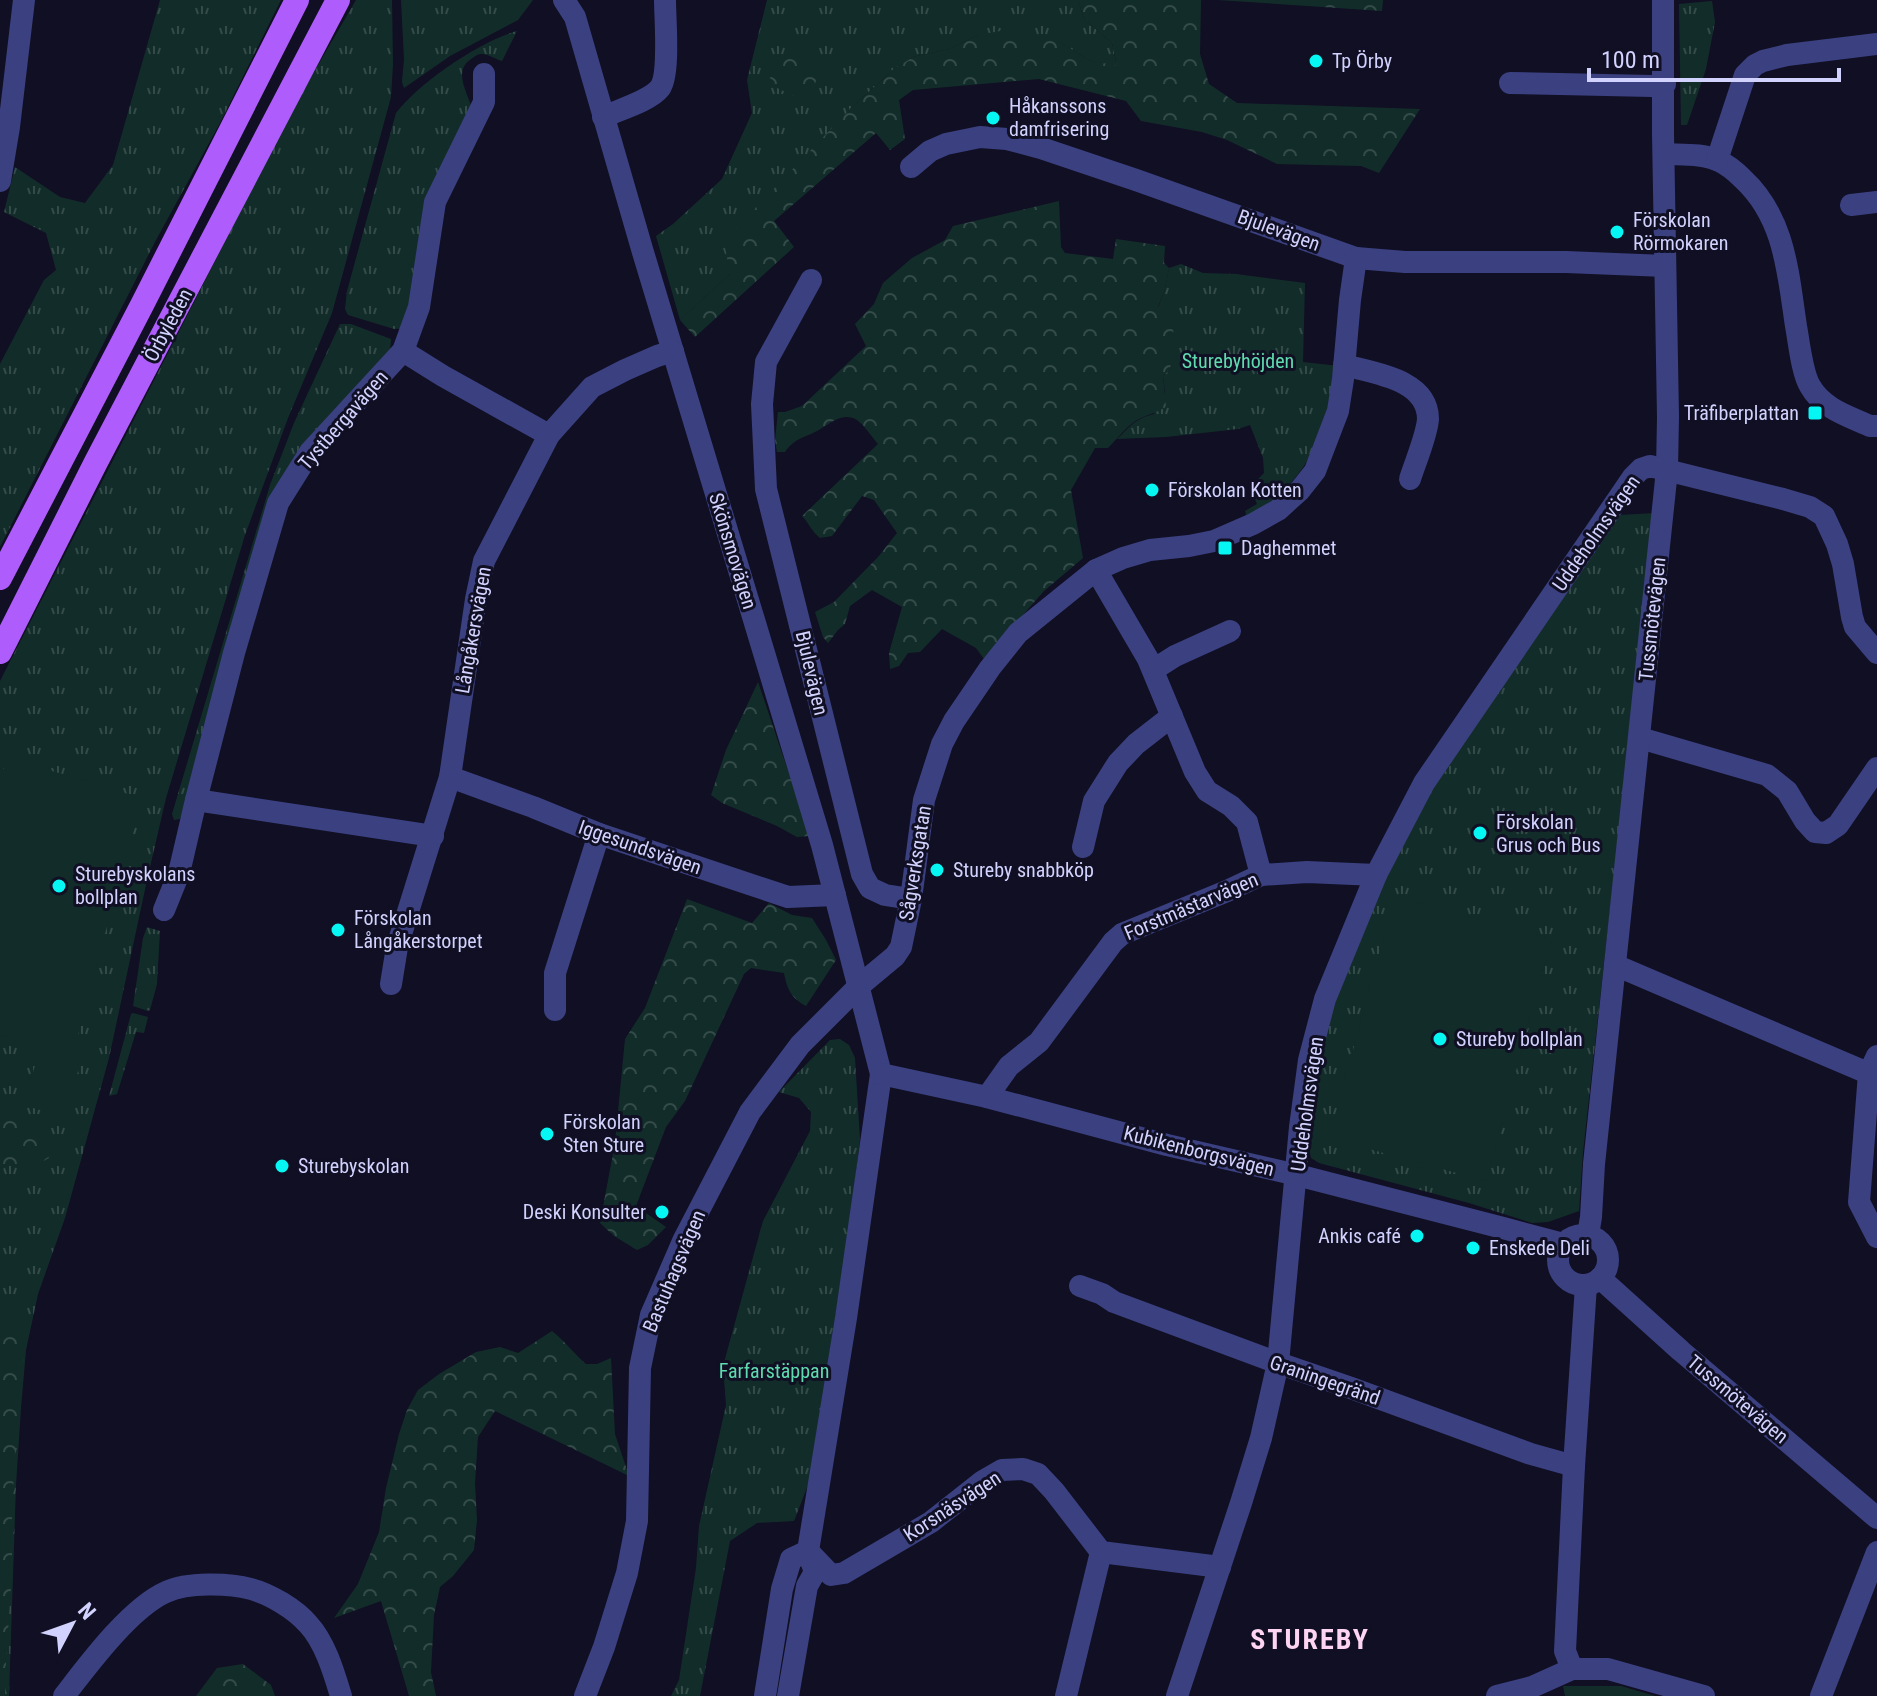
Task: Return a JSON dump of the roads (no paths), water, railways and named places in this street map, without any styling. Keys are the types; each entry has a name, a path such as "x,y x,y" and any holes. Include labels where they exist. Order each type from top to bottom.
{"main road":[{"name":"Örbyleden","path":"0,578 297,0"},
{"name":"Örbyleden","path":"0,652 338,0"}],"street":[{"path":"0,181 24,0"},
{"name":"Skönsmovägen","path":"564,0 575,17 822,845 859,986"},
{"path":"603,117 660,88 666,71 665,0"},
{"name":"Tussmötevägen","path":"1588,1235 1667,470 1663,0"},
{"path":"1717,160 1745,75 1755,65 1787,55 1877,44"},
{"name":"Tystbergavägen","path":"164,910 179,873 234,653 278,503 310,452 403,351 419,307 435,202 484,102 484,74"},
{"path":"1510,83 1665,84"},
{"name":"Bjulevägen","path":"911,167 930,151 946,144 980,137 1007,139 1136,180 1356,258 1405,262 1566,262 1665,266"},
{"path":"1664,154 1717,160 1751,186 1772,214 1786,257 1801,360 1809,386 1831,410 1877,426"},
{"path":"1851,205 1877,202"},
{"name":"Sågverksgatan","path":"859,986 895,956 901,947 911,899 924,800 942,744 990,668 1018,633 1096,570 1150,550 1214,541 1253,524 1278,510 1315,471 1338,411 1356,258"},
{"name":"Bjulevägen","path":"811,280 766,362 762,404 766,489 862,874 870,888 885,895 911,899"},
{"path":"403,351 549,435"},
{"name":"Långåkersvägen","path":"391,984 397,947 450,777 484,561 549,435 592,387 673,351"},
{"path":"1344,365 1396,380 1414,389 1425,403 1428,419 1410,479"},
{"name":"Uddeholmsvägen","path":"1177,1696 1261,1438 1278,1363 1300,1127 1309,1060 1325,999 1376,875 1424,783 1633,477 1650,466 1667,470"},
{"path":"1667,470 1810,507 1824,516 1843,564 1855,627 1877,653"},
{"path":"1096,570 1153,670 1195,772 1207,791 1231,806 1247,822 1261,875"},
{"path":"1153,670 1175,656 1230,631"},
{"path":"1083,847 1094,801 1118,763 1136,744 1172,716"},
{"path":"1640,738 1767,775 1787,791 1815,832 1826,833 1838,825 1877,768"},
{"name":"Iggesundsvägen","path":"450,777 599,834 788,897 835,895"},
{"path":"196,800 433,836"},
{"path":"555,1010 555,973 599,834"},
{"name":"Forstmästarvägen","path":"987,1097 1009,1066 1039,1042 1122,934 1261,875 1307,872 1376,875"},
{"path":"1615,965 1874,1069 1859,1202 1877,1237"},
{"path":"788,1696 807,1586 815,1572 808,1551 844,1332 881,1074 859,986"},
{"name":"Bastuhagsvägen","path":"585,1696 627,1573 637,1521 640,1368 651,1315 684,1239 750,1112 800,1045 859,986"},
{"name":"Kubikenborgsvägen","path":"881,1074 987,1097 1563,1244"},
{"path":"1572,1669 1565,1651 1574,1466 1593,1282 1607,1266 1608,1256 1603,1244 1588,1235 1569,1238 1559,1250 1557,1262 1562,1273 1578,1285 1593,1282"},
{"name":"Tussmötevägen","path":"1593,1282 1681,1351 1877,1518"},
{"name":"Graningegränd","path":"1080,1286 1114,1302 1278,1363 1531,1454 1574,1466"},
{"name":"Korsnäsvägen","path":"808,1551 831,1575 844,1573 931,1522 983,1481 1002,1470 1023,1469 1038,1474 1054,1491 1101,1552"},
{"path":"765,1696 782,1589 791,1559 808,1551"},
{"path":"1066,1696 1101,1552 1220,1567"},
{"path":"1821,1696 1877,1552"},
{"path":"64,1696 135,1612 167,1591 195,1585 250,1588 275,1598 309,1624 322,1644 341,1696"},
{"path":"1497,1696 1532,1687 1572,1669 1608,1669 1704,1696"}],"place":[{"name":"Tp Örby","path":"1316,61"},
{"name":"Håkanssons damfrisering","path":"993,118"},
{"name":"Förskolan Rörmokaren","path":"1617,232"},
{"name":"Träfiberplattan","path":"1815,413"},
{"name":"Förskolan Kotten","path":"1152,490"},
{"name":"Daghemmet","path":"1225,548"},
{"name":"Förskolan Grus och Bus","path":"1480,833"},
{"name":"Stureby snabbköp","path":"937,870"},
{"name":"Sturebyskolans bollplan","path":"59,886"},
{"name":"Förskolan Långåkerstorpet","path":"338,930"},
{"name":"Stureby bollplan","path":"1440,1039"},
{"name":"Förskolan Sten Sture","path":"547,1134"},
{"name":"Sturebyskolan","path":"282,1166"},
{"name":"Deski Konsulter","path":"662,1212"},
{"name":"Ankis café","path":"1417,1236"},
{"name":"Enskede Deli","path":"1473,1248"}],"district":[{"name":"STUREBY","path":"1310,1639"}],"park label":[{"name":"Sturebyhöjden","path":"1238,361"},
{"name":"Farfarstäppan","path":"774,1371"}]}
